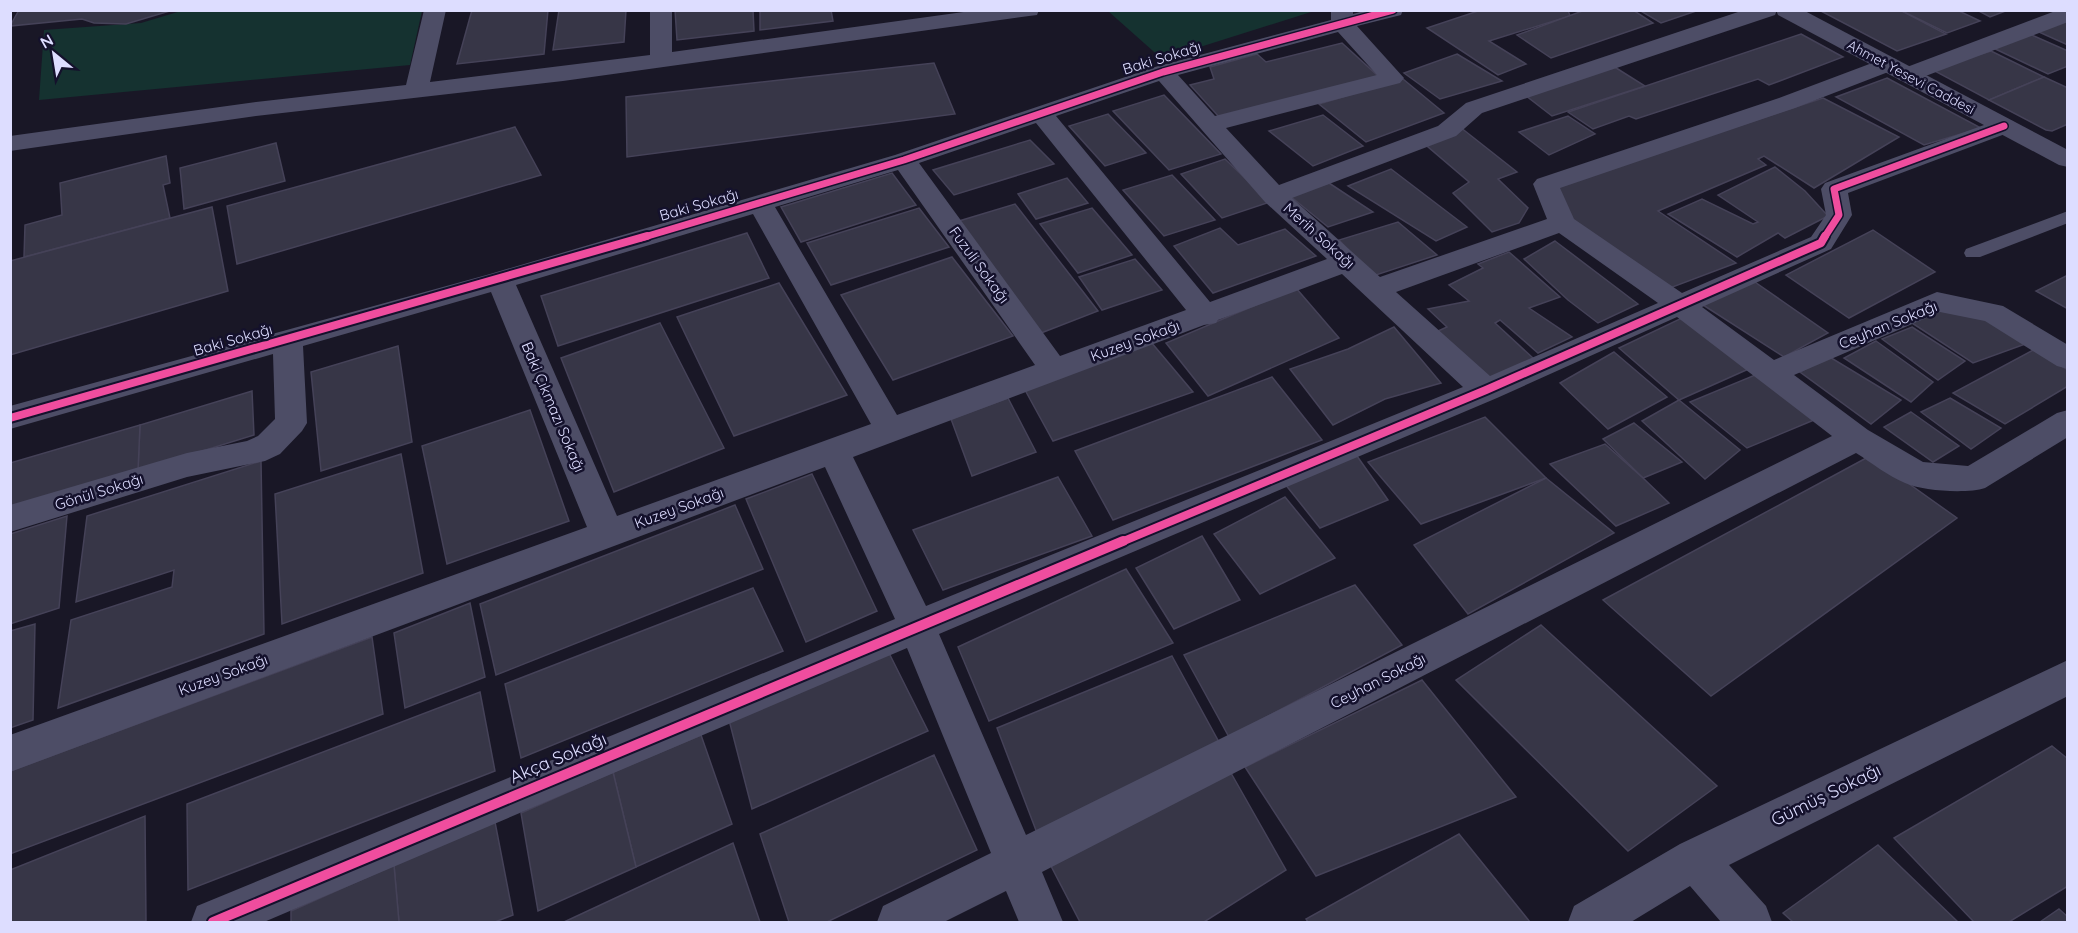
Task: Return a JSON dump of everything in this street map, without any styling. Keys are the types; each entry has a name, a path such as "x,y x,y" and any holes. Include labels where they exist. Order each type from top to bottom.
{"street":[{"path":"416,91 435,10"},
{"path":"661,10 661,60"},
{"path":"847,10 852,35"},
{"path":"10,144 256,109 661,60 1029,10"},
{"name":"Baki Sokağı","path":"10,418 500,280 903,160 1163,72 1342,17 1393,10"},
{"path":"1274,196 1447,131 1474,108 1767,10"},
{"name":"Ahmet Yesevi Caddesi","path":"1786,10 2004,126 2064,155"},
{"path":"2067,14 1787,103 1546,184 1562,223 1680,305 1857,438 1916,474 1973,478 2067,421"},
{"path":"1212,124 1392,78 1342,17"},
{"name":"Merih Sokağı","path":"1163,72 1212,124 1274,196 1486,390"},
{"path":"1041,114 1206,316"},
{"name":"Akça Sokağı","path":"213,922 1486,390 1821,243 1839,215 1834,189 2004,126"},
{"name":"Fuzuli Sokağı","path":"903,160 1054,370"},
{"path":"760,203 890,430"},
{"path":"1376,289 1562,223"},
{"name":"Kuzey Sokağı","path":"10,754 1206,316 1347,262"},
{"name":"Baki Çıkmazı Sokağı","path":"500,280 607,534"},
{"name":"Ceyhan Sokağı","path":"1771,373 1937,302 1993,313 2067,359"},
{"name":"Gönül Sokağı","path":"10,519 187,465 253,452 269,445 291,423 288,340"},
{"name":"Ceyhan Sokağı","path":"899,922 1857,438"},
{"path":"834,451 917,626 1041,922"},
{"name":"Gümüş Sokağı","path":"1590,922 1695,859 2067,677"},
{"path":"1695,859 1750,922"}],"lane":[{"path":"1973,253 2067,216"}],"green space":[{"path":"181,11 422,11 410,65 39,100 44,30 141,23"},
{"path":"1108,11 1310,11 1162,59"}],"building":[{"path":"19,10 173,10 126,24 94,23 82,19 10,26"},
{"path":"472,10 548,10 544,54 457,64"},
{"path":"559,10 626,10 624,42 553,50"},
{"path":"675,10 753,10 754,31 677,40"},
{"path":"760,10 831,10 833,21 760,30"},
{"path":"1481,10 1568,10 1570,16 1489,41 1526,64 1498,75 1427,28"},
{"path":"1585,10 1633,10 1653,23 1551,58 1517,35"},
{"path":"1639,10 1699,10 1661,23"},
{"path":"1819,10 1900,10 1946,34 1897,51"},
{"path":"1900,10 1957,10 1980,21 1947,33"},
{"path":"1977,10 2008,10 1990,17"},
{"path":"2068,17 2068,45 2032,29"},
{"path":"2025,32 2068,51 2068,66 2048,74 1989,46"},
{"path":"1801,34 1843,57 1769,85 1758,79 1636,119 1629,116 1593,129 1568,112"},
{"path":"1342,43 1378,76 1220,118 1190,85 1214,79 1210,67 1257,54 1266,62"},
{"path":"1991,51 2044,77 1989,100 1931,69"},
{"path":"1457,54 1502,81 1440,99 1404,73"},
{"path":"934,63 955,114 627,157 626,97"},
{"path":"1613,66 1645,86 1552,116 1525,95"},
{"path":"2044,77 2068,88 2068,124 2052,131 1989,100"},
{"path":"1887,78 1981,128 1924,145 1836,97"},
{"path":"1403,79 1444,113 1366,142 1319,104"},
{"path":"1164,95 1221,154 1169,170 1113,111"},
{"path":"1823,98 1899,137 1814,188 1764,156 1758,159 1766,165 1658,211 1736,263 1670,288 1567,217 1552,187"},
{"path":"1108,114 1146,153 1105,166 1069,126"},
{"path":"1323,115 1363,146 1313,166 1269,131"},
{"path":"1568,116 1595,134 1549,155 1519,132"},
{"path":"515,127 541,175 237,264 227,206"},
{"path":"1460,127 1517,172 1498,179 1528,208 1519,223 1492,232 1453,193 1469,182 1427,146"},
{"path":"1030,140 1054,164 954,195 933,170"},
{"path":"276,143 285,181 184,209 180,168"},
{"path":"166,156 170,183 163,185 170,218 24,257 25,225 62,215 60,183"},
{"path":"1225,159 1270,202 1222,218 1181,174"},
{"path":"1775,167 1805,191 1828,216 1785,238 1778,233 1737,257 1668,214 1702,199 1753,224 1758,222 1718,195"},
{"path":"1391,169 1467,227 1436,241 1348,186"},
{"path":"892,173 916,205 801,242 781,207"},
{"path":"1172,175 1215,220 1164,236 1123,190"},
{"path":"1067,178 1088,203 1036,219 1018,194"},
{"path":"1329,183 1373,212 1328,227 1290,196"},
{"path":"1015,204 1098,311 1041,333 959,221"},
{"path":"212,207 228,291 10,355 10,261"},
{"path":"919,208 949,247 831,285 807,243"},
{"path":"1092,208 1132,255 1078,273 1040,224"},
{"path":"1398,222 1437,255 1373,276 1339,240"},
{"path":"1220,228 1238,245 1285,229 1316,256 1213,293 1174,246"},
{"path":"1873,230 1935,272 1849,318 1786,275"},
{"path":"747,233 769,278 558,346 541,296"},
{"path":"1555,241 1638,304 1598,323 1568,300 1524,259"},
{"path":"1509,252 1560,297 1529,308 1572,337 1538,353 1500,320 1495,323 1534,359 1485,380 1438,331 1447,327 1428,309 1469,301 1449,285 1483,268 1478,264"},
{"path":"952,257 1013,336 893,380 841,295"},
{"path":"1135,259 1162,290 1102,310 1079,277"},
{"path":"2068,275 2068,309 2036,291"},
{"path":"1752,280 1828,333 1784,357 1703,305"},
{"path":"779,283 847,395 734,436 677,317"},
{"path":"1296,288 1339,338 1208,396 1166,343"},
{"path":"1944,308 1989,315 2028,343 1973,363 1912,323"},
{"path":"1686,316 1753,367 1679,400 1619,348"},
{"path":"660,323 724,448 614,492 561,358"},
{"path":"1394,327 1441,383 1385,399 1333,425 1290,369 1348,349"},
{"path":"1912,327 1965,361 1938,380 1882,339"},
{"path":"1876,341 1933,382 1911,402 1844,358"},
{"path":"1151,342 1193,392 1053,441 1025,390"},
{"path":"398,346 412,442 321,471 311,372"},
{"path":"2035,349 2068,370 2068,386 2005,424 1953,393"},
{"path":"1614,352 1667,397 1608,429 1560,383"},
{"path":"1828,356 1901,400 1871,424 1800,372"},
{"path":"1755,375 1814,420 1747,448 1690,402"},
{"path":"1272,377 1322,440 1113,520 1075,451"},
{"path":"252,391 254,435 138,471 140,425"},
{"path":"1008,398 1036,452 972,476 951,419"},
{"path":"1950,398 2001,428 1971,449 1921,412"},
{"path":"1679,400 1740,450 1705,479 1642,421"},
{"path":"530,410 569,521 447,564 422,446"},
{"path":"1911,412 1959,446 1933,462 1884,427"},
{"path":"1485,417 1546,478 1421,524 1368,462"},
{"path":"1634,423 1682,462 1643,478 1603,439"},
{"path":"140,425 138,471 10,510 10,463"},
{"path":"1605,444 1669,503 1616,526 1550,464"},
{"path":"401,454 423,573 282,624 275,494"},
{"path":"1357,456 1388,500 1320,528 1285,484"},
{"path":"1870,456 1957,518 1711,696 1603,600"},
{"path":"261,461 264,634 58,708 71,620 172,587 174,570 76,602 87,516"},
{"path":"812,474 877,611 806,642 746,499"},
{"path":"1058,477 1092,536 943,590 913,530"},
{"path":"1546,478 1614,533 1468,614 1414,545"},
{"path":"1285,497 1335,558 1260,594 1214,534"},
{"path":"735,505 763,569 496,675 480,604"},
{"path":"67,516 59,608 10,624 10,534"},
{"path":"1202,536 1240,600 1174,629 1136,568"},
{"path":"1126,569 1173,643 989,721 958,647"},
{"path":"1355,585 1402,645 1229,737 1184,655"},
{"path":"753,588 783,651 521,758 505,684"},
{"path":"470,603 485,677 405,708 394,633"},
{"path":"35,624 33,720 10,728 10,631"},
{"path":"1541,625 1717,786 1628,851 1456,680"},
{"path":"372,637 383,714 10,854 10,771"},
{"path":"889,653 928,731 752,809 729,720"},
{"path":"1172,656 1220,744 1037,833 997,728"},
{"path":"1422,680 1516,797 1316,876 1245,767"},
{"path":"480,692 495,771 188,890 187,804"},
{"path":"701,735 732,824 636,867 613,772"},
{"path":"2052,746 2068,759 2068,886 2009,922 1974,922 1894,838"},
{"path":"934,755 977,850 827,922 789,922 760,834"},
{"path":"613,772 636,867 538,911 521,813"},
{"path":"1231,773 1286,870 1204,922 1080,922 1051,866"},
{"path":"145,816 146,921 10,922 10,870"},
{"path":"495,822 513,915 495,922 399,922 394,865"},
{"path":"1459,834 1530,922 1308,922 1306,919"},
{"path":"733,843 760,922 564,922"},
{"path":"1878,845 1958,922 1793,922 1783,913"},
{"path":"394,865 399,922 291,922 291,911"},
{"path":"2059,909 2068,917 2068,922 2040,922"}],"cycle path":[{"path":"10,418 500,280 904,160 1163,72 1393,10"},
{"path":"213,922 1486,390 1821,243 1839,215 1834,189 2004,126"}]}
